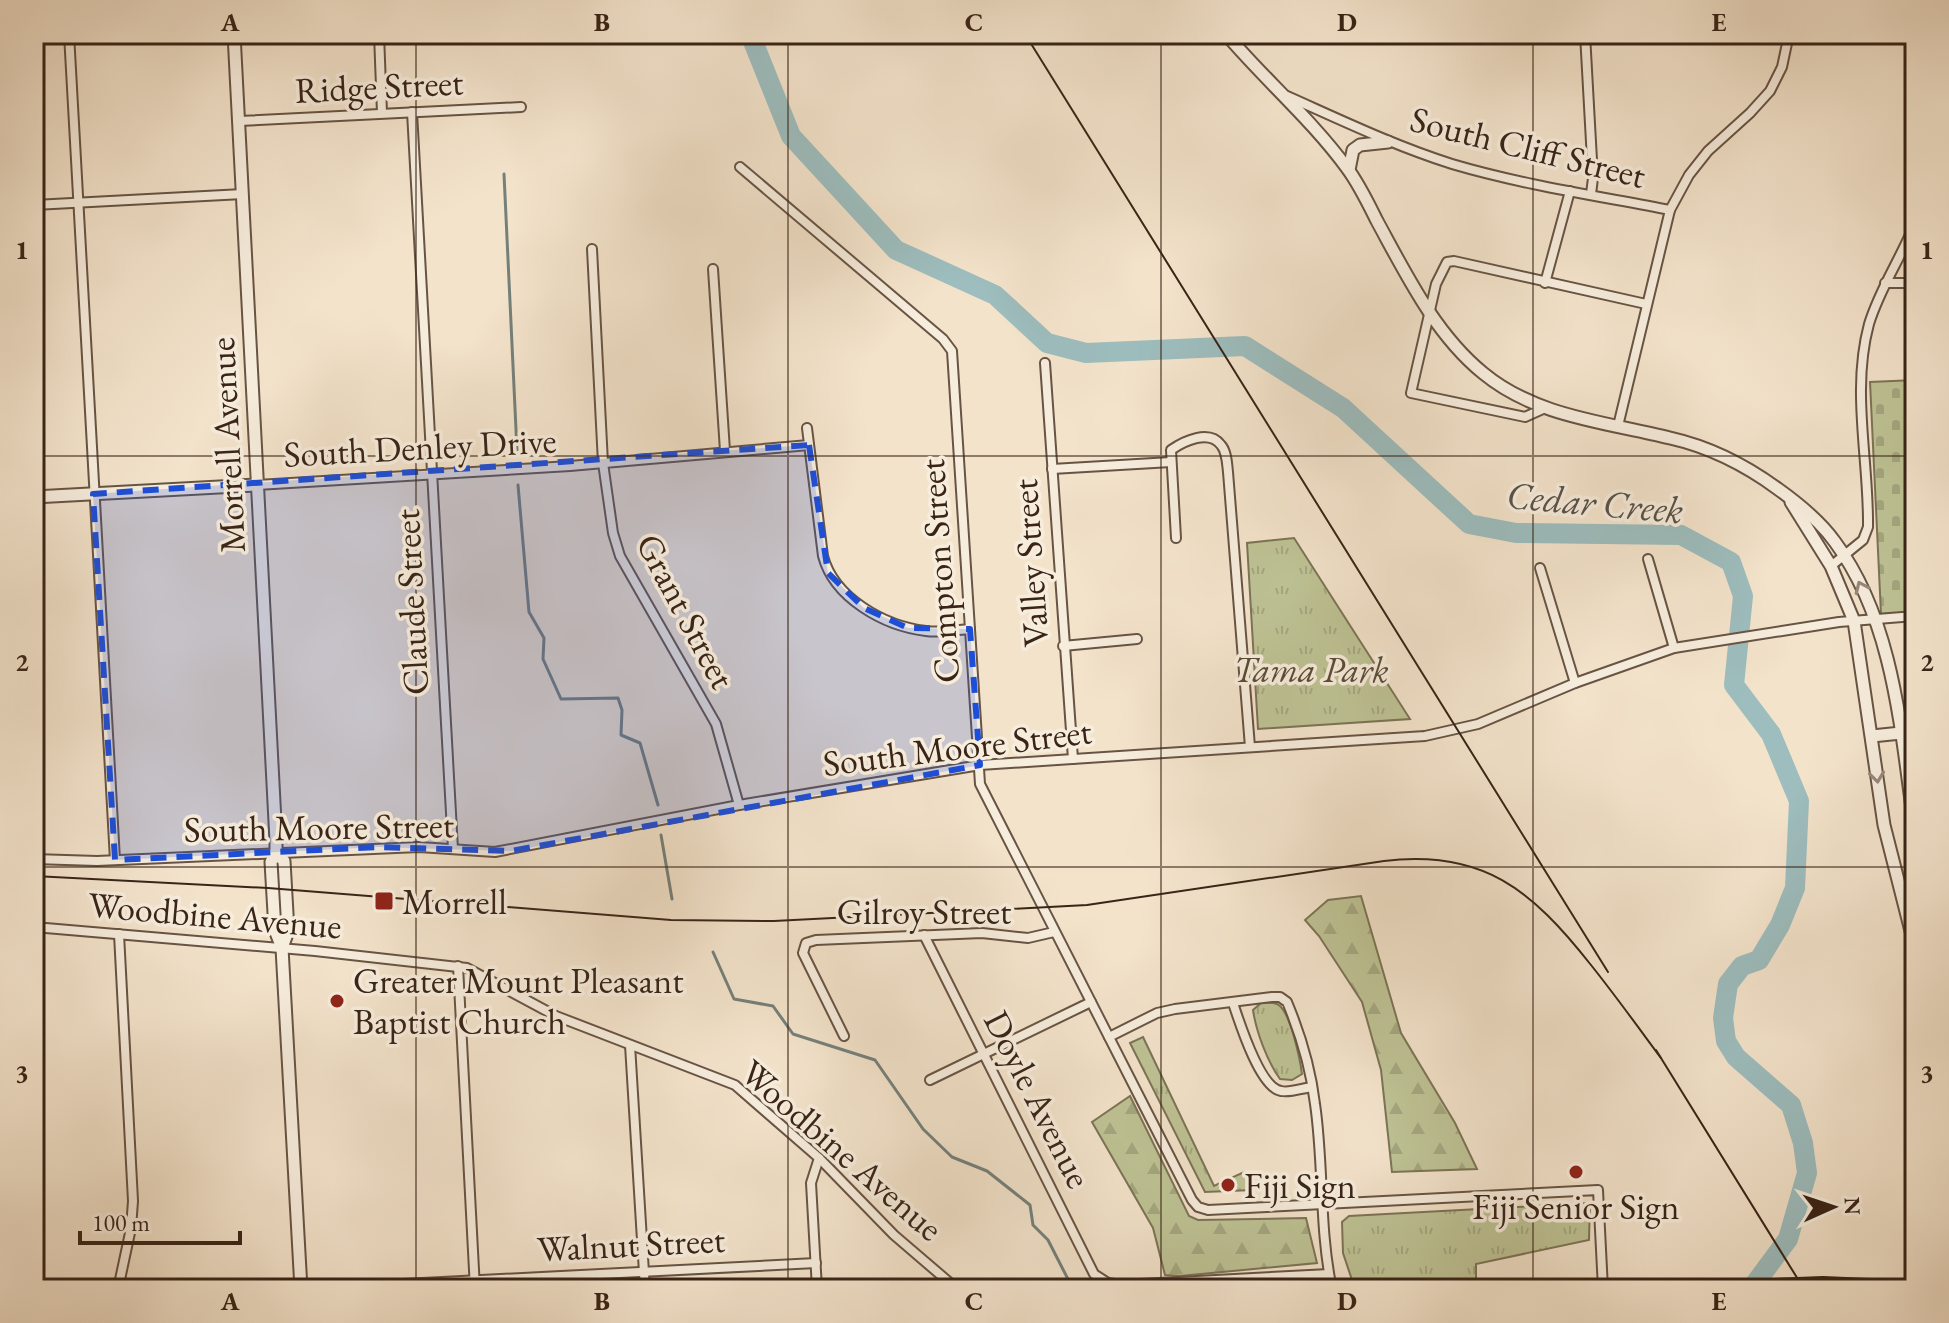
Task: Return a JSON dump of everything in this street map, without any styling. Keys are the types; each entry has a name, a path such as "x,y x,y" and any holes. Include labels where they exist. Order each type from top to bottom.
{"main road":[{"path":"1693,1289 1823,1284 1915,1288"}],"street":[{"path":"69,34 115,860"},
{"name":"Morrell Avenue","path":"234,34 276,853 284,861 288,931 282,948 303,1289"},
{"path":"379,34 382,113"},
{"path":"1226,34 1287,96 1349,170 1430,313 1482,373 1511,393 1545,408 1694,444 1727,457 1754,471 1818,521 1845,556 1874,619 1885,654 1901,733 1915,830"},
{"path":"1585,34 1593,178 1591,194"},
{"path":"1618,426 1670,210 1689,175 1708,151 1770,91 1782,67 1789,34"},
{"name":"South Cliff Street","path":"1287,96 1388,142 1456,165 1670,210"},
{"name":"Ridge Street","path":"239,121 521,107"},
{"name":"Claude Street","path":"412,112 453,849"},
{"path":"1349,170 1353,150 1360,145 1388,142"},
{"name":"Compton Street","path":"740,167 943,339 952,351 980,784 1192,1200 1198,1207 1208,1210 1321,1204"},
{"path":"1545,283 1570,191"},
{"path":"34,205 243,194"},
{"path":"1831,566 1863,540 1868,527 1861,373 1868,328 1885,283 1915,223"},
{"name":"Grant Street","path":"592,249 603,463 613,533 620,556 716,724 739,805"},
{"path":"1545,408 1525,417 1411,393 1440,272 1447,262 1454,261 1646,304"},
{"path":"713,269 725,451"},
{"path":"1885,283 1915,283"},
{"name":"Valley Street","path":"1045,363 1073,759"},
{"path":"807,428 823,556 828,573 842,593 864,608 908,628 929,632 970,629"},
{"path":"1176,538 1171,450 1181,443 1201,438 1213,439 1221,444 1225,452 1250,747"},
{"name":"South Denley Drive","path":"34,497 432,475 809,445"},
{"path":"1052,469 1171,462"},
{"path":"1787,495 1831,566 1854,621 1884,825 1915,947"},
{"path":"1648,559 1674,648"},
{"path":"1540,568 1575,683"},
{"name":"South Moore Street","path":"34,859 115,860 405,847 511,851 739,805 980,765 1450,733 1674,648 1854,621 1915,616"},
{"path":"1063,646 1137,639"},
{"path":"1872,736 1901,733"},
{"name":"Woodbine Avenue","path":"34,927 458,966 480,974 556,1016 735,1085 819,1158 862,1205 957,1289"},
{"name":"Gilroy Street","path":"844,1036 803,953 806,943 816,940 982,933 1028,938 1054,932"},
{"path":"118,1289 131,1228 133,1201 119,934"},
{"name":"Doyle Avenue","path":"924,935 1094,1274 1108,1283 1121,1285 1329,1274"},
{"path":"458,966 475,1284"},
{"path":"1109,1037 1166,1011 1272,997 1280,997 1287,1002 1312,1087 1321,1204 1332,1289"},
{"path":"930,1080 1091,1002"},
{"path":"1233,1003 1240,1027 1266,1081 1281,1092 1312,1087"},
{"path":"630,1045 645,1289"},
{"path":"817,1289 811,1183 819,1158"},
{"path":"1321,1204 1598,1190 1603,1289"},
{"name":"Walnut Street","path":"303,1289 475,1284 816,1263"}],"highlighted area":[{"path":"809,445 828,573 864,608 908,628 970,629 980,765 511,851 378,847 115,860 93,494"}],"green space":[{"path":"1915,380 1915,613 1881,614 1870,382"},
{"name":"Tama Park","path":"1294,538 1410,719 1258,729 1247,543"},
{"path":"1361,896 1401,1033 1455,1123 1477,1169 1392,1172 1381,1070 1362,1002 1305,920 1328,900"},
{"path":"1261,1003 1278,1004 1288,1019 1302,1074 1292,1080 1280,1079 1263,1046 1253,1010"},
{"path":"1143,1037 1214,1186 1244,1172 1252,1190 1205,1192 1130,1043"},
{"path":"1130,1096 1189,1216 1198,1220 1306,1218 1317,1263 1165,1275 1153,1228 1092,1122"},
{"path":"1590,1203 1589,1240 1476,1264 1476,1289 1355,1289 1343,1253 1342,1222 1349,1216"}],"waterway":[{"name":"Cedar Creek","path":"750,34 791,136 896,250 995,295 1047,343 1086,353 1245,346 1343,408 1469,524 1516,533 1681,535 1731,562 1743,596 1734,685 1771,734 1799,801 1795,888 1780,925 1759,960 1742,966 1728,984 1723,1018 1726,1041 1736,1057 1791,1105 1803,1143 1807,1173 1788,1239 1751,1289"},
{"path":"504,174 517,451"},
{"path":"518,485 529,612 544,638 543,659 561,699 618,698 622,710 621,735 640,743 658,805"},
{"path":"661,835 672,899"},
{"path":"713,952 734,999 773,1006 793,1034 875,1060 923,1129 952,1157 987,1171 1030,1205 1033,1225 1048,1240 1073,1289"}],"tram line":[{"path":"1025,34 1608,972"},
{"path":"34,876 268,888 671,920 774,921 1087,905 1384,861 1419,859 1450,862 1502,880 1548,915 1591,965 1661,1058"},
{"path":"1656,1050 1804,1289"}],"place":[{"name":"Morrell","path":"384,901"},
{"name":"Greater Mount Pleasant Baptist Church","path":"337,1001"},
{"name":"Fiji Senior Sign","path":"1576,1172"},
{"name":"Fiji Sign","path":"1228,1185"}]}
